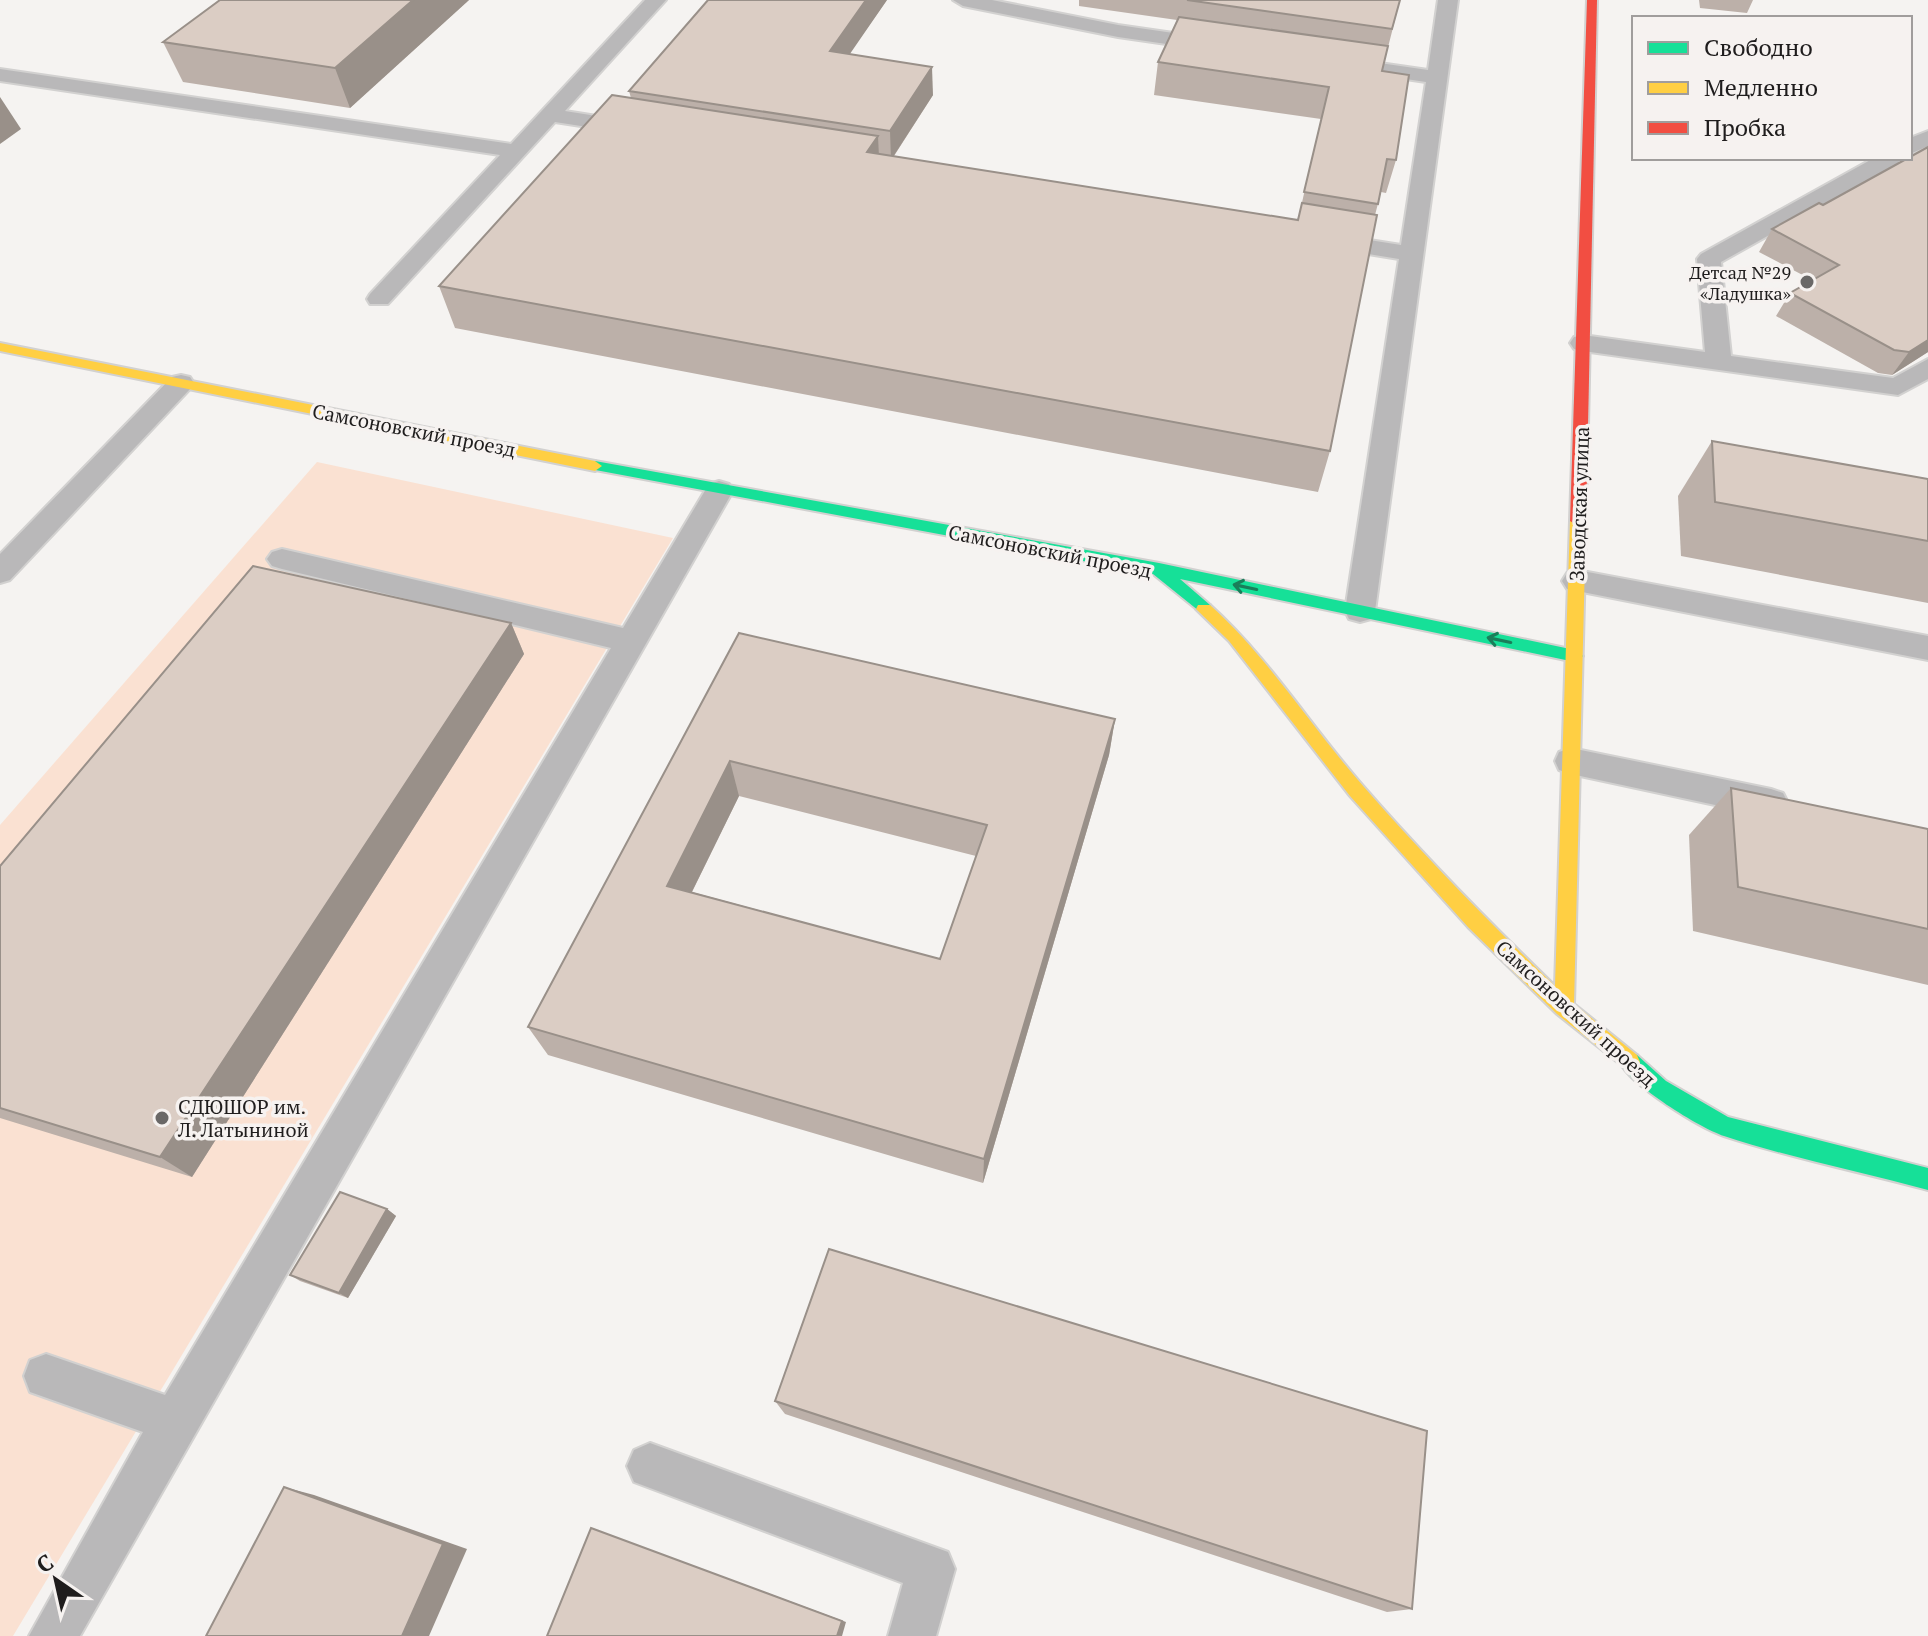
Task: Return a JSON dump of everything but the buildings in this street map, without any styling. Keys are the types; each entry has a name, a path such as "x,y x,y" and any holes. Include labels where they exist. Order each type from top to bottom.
{"street":[{"name":"Заводская улица","path":"1564,1008 1592,0"},
{"name":"Самсоновский проезд","path":"0,347 719,491 1158,569 1235,637 1356,791 1475,921 1564,1008 1598,1033 1659,1088 1724,1126 1928,1179"},
{"path":"1158,569 1575,656"}],"lane":[{"path":"379,299 656,0"},
{"path":"963,0 1118,31 1240,49"},
{"path":"1360,611 1448,0"},
{"path":"1316,60 1437,77"},
{"path":"0,75 516,151"},
{"path":"550,115 659,133"},
{"path":"1719,362 1709,259 1886,160"},
{"path":"1302,236 1412,254"},
{"path":"1583,343 1898,387 1928,367"},
{"path":"0,572 181,383"},
{"path":"53,1636 175,1421 719,491"},
{"path":"282,559 631,641"},
{"path":"1577,581 1928,648"},
{"path":"1571,761 1808,810"},
{"path":"46,1376 175,1421"},
{"path":"650,1466 931,1569 912,1636"}],"shaded area":[{"name":"СДЮШОР им. Л. Латыниной","path":"317,462 673,538 13,1636 0,1636 0,825"}],"traffic: fast":[{"path":"595,466 1158,569 1204,609"},
{"path":"1159,569 1575,656"},
{"path":"1630,1062 1659,1088 1724,1126 1928,1179"}],"traffic: slow":[{"path":"0,347 595,466"},
{"path":"1564,1008 1578,521"},
{"path":"1204,609 1235,637 1356,791 1475,921 1564,1008 1630,1062"}],"traffic: jam":[{"path":"1578,521 1592,0"}],"place":[{"name":"Детсад №29 «Ладушка»","path":"1807,282"},
{"name":"СДЮШОР им. Л. Латыниной","path":"162,1118"}]}
